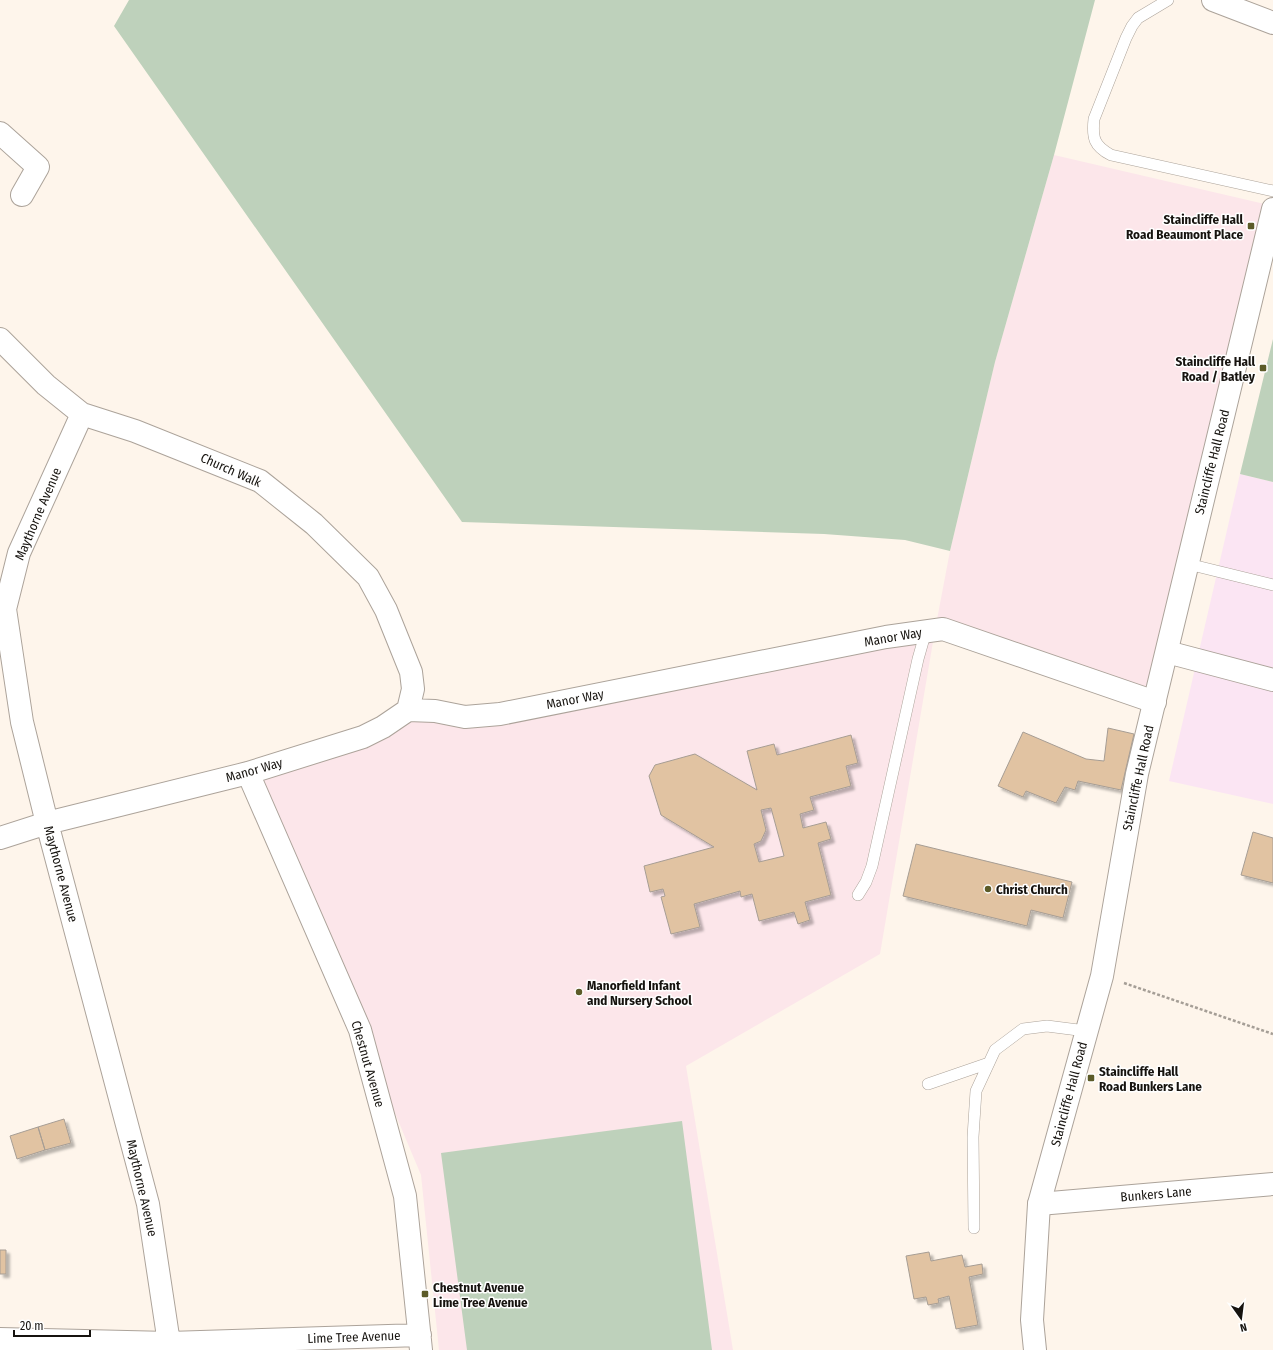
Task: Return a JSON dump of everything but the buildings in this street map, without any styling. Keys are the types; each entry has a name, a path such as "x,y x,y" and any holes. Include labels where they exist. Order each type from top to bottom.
{"street":[{"path":"1213,0 1273,23"},
{"path":"0,133 38,167 22,195"},
{"name":"Staincliffe Hall Road","path":"1035,1350 1032,1320 1039,1204 1102,976 1137,774 1273,212"},
{"name":"Church Walk","path":"0,339 46,385 82,414 136,431 260,481 314,524 368,578 386,610 411,672 413,689 408,710"},
{"name":"Maythorne Avenue","path":"82,414 19,553 3,608 22,722 47,823 148,1204 169,1343"},
{"name":"Manor Way","path":"0,838 47,823 248,773 363,737 383,727 408,710 435,711 465,717 500,714 878,638 926,631 943,629 1155,702"},
{"path":"1167,652 1273,680"},
{"name":"Chestnut Avenue","path":"248,773 360,1030 405,1196 420,1343"},
{"name":"Bunkers Lane","path":"1039,1204 1273,1184"},
{"name":"Lime Tree Avenue","path":"0,1339 169,1343 420,1343"}],"lane":[{"path":"1168,0 1138,18 1129,32 1094,119 1093,129 1095,142 1101,150 1111,155 1273,192"},
{"path":"1188,564 1273,584"},
{"path":"858,895 866,882 872,866 918,659 926,631"},
{"path":"974,1228 973,1137 976,1091 995,1050 1023,1029 1047,1026 1086,1031"},
{"path":"928,1084 989,1063"}],"path":[{"path":"1102,976 1273,1034"}],"shaded area":[{"path":"1054,155 1269,205 1155,702 935,630 950,551 995,362"},
{"path":"1240,474 1273,482 1273,804 1169,781"},
{"name":"Manorfield Infant and Nursery School","path":"935,630 880,954 686,1066 733,1350 439,1350 421,1175 360,1030 248,773 408,710 465,717"}],"green space":[{"path":"129,0 1095,0 1054,155 995,362 950,551 905,540 824,534 462,522 114,26"},
{"path":"1273,339 1273,482 1240,474"},
{"path":"682,1121 712,1350 467,1350 441,1153"}],"place":[{"name":"Staincliffe Hall Road Beaumont Place","path":"1251,226"},
{"name":"Staincliffe Hall Road / Batley","path":"1263,368"},
{"name":"Christ Church","path":"988,889"},
{"name":"Manorfield Infant and Nursery School","path":"579,992"},
{"name":"Staincliffe Hall Road Bunkers Lane","path":"1091,1078"},
{"name":"Chestnut Avenue Lime Tree Avenue","path":"425,1294"}]}
